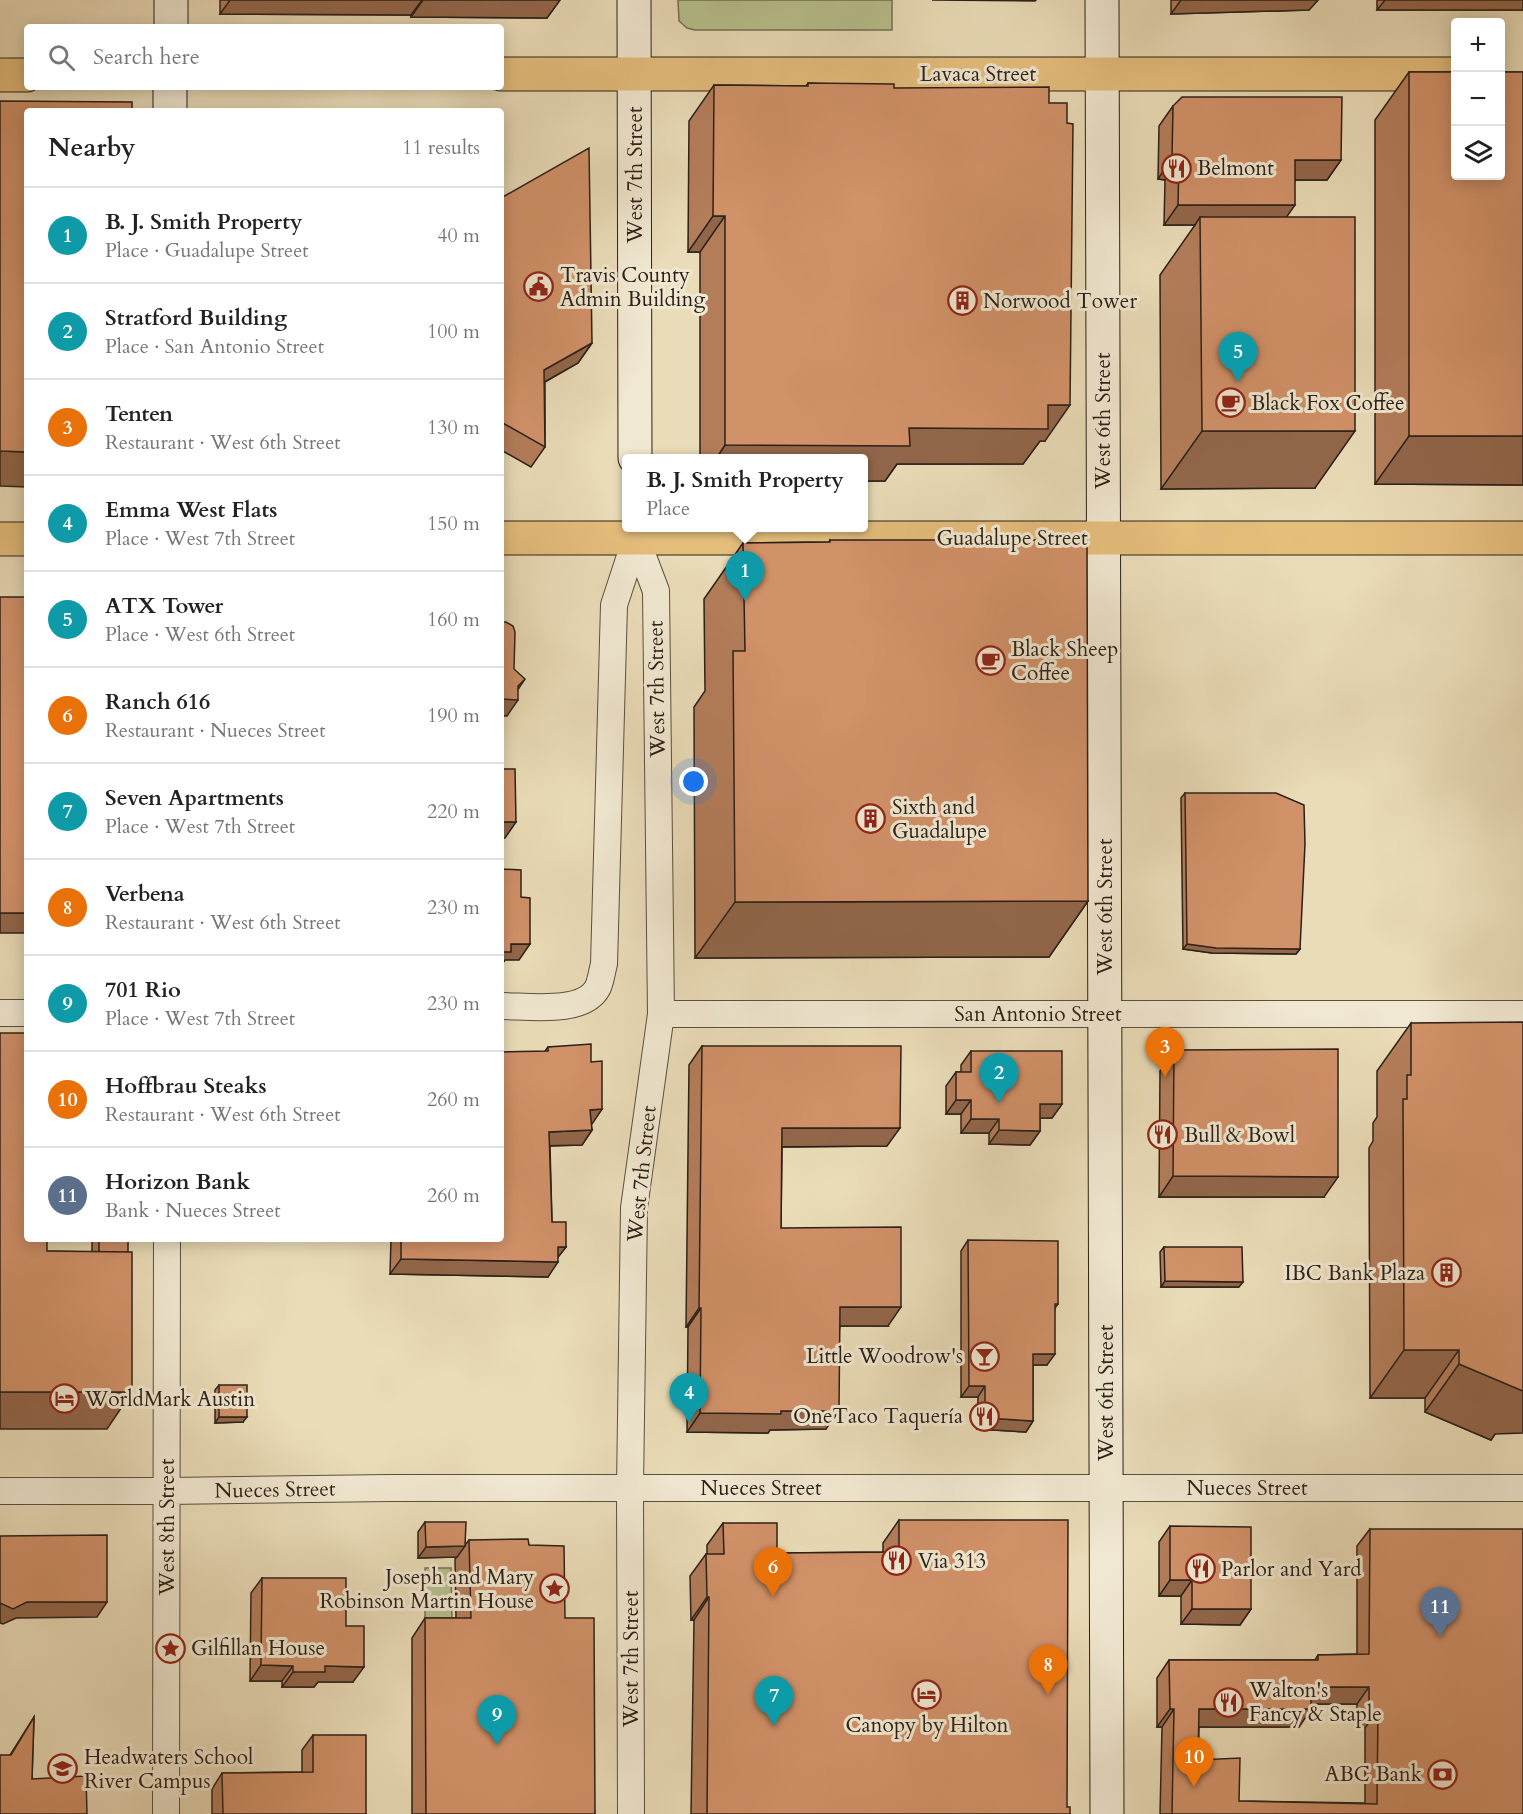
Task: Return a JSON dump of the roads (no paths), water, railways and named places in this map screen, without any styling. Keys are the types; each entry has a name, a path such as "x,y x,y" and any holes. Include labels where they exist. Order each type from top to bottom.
{"main road":[{"path":"171,0 171,24"},
{"name":"West 7th Street","path":"634,0 635,454"},
{"name":"West 6th Street","path":"1102,0 1107,1814"},
{"name":"Lavaca Street","path":"504,75 1451,74"},
{"path":"0,75 24,75"},
{"path":"170,90 170,108"},
{"name":"Guadalupe Street","path":"504,538 636,533 1103,538 1523,538"},
{"path":"0,539 24,539"}],"street":[{"name":"West 7th Street","path":"504,1006 574,1006 588,999 597,988 604,964 614,604 636,533"},
{"name":"West 7th Street","path":"631,1814 630,1488 634,1208 661,1014 656,591 636,533"},
{"path":"0,1013 24,1013"},
{"name":"San Antonio Street","path":"661,1014 1523,1014"},
{"name":"West 8th Street","path":"166,1814 167,1242"},
{"name":"Nueces Street","path":"0,1491 390,1488 1523,1488"}],"place":[{"name":"Belmont","path":"1176,168"},
{"name":"Travis County Admin Building","path":"539,287"},
{"name":"Norwood Tower","path":"962,301"},
{"name":"ATX Tower","path":"1238,382"},
{"name":"Black Fox Coffee","path":"1230,403"},
{"name":"B. J. Smith Property","path":"745,601"},
{"name":"Black Sheep Coffee","path":"990,661"},
{"name":"Sixth and Guadalupe","path":"871,819"},
{"name":"Tenten","path":"1165,1077"},
{"name":"Stratford Building","path":"999,1103"},
{"name":"Bull & Bowl","path":"1163,1135"},
{"name":"IBC Bank Plaza","path":"1446,1273"},
{"name":"Little Woodrow's","path":"984,1356"},
{"name":"WorldMark Austin","path":"64,1399"},
{"name":"OneTaco Taquería","path":"984,1416"},
{"name":"Emma West Flats","path":"689,1423"},
{"name":"Via 313","path":"897,1561"},
{"name":"Parlor and Yard","path":"1200,1569"},
{"name":"Joseph and Mary Robinson Martin House","path":"555,1589"},
{"name":"Ranch 616","path":"773,1597"},
{"name":"Horizon Bank","path":"1440,1637"},
{"name":"Gilfillan House","path":"170,1648"},
{"name":"Canopy by Hilton","path":"927,1694"},
{"name":"Verbena","path":"1048,1695"},
{"name":"Walton's Fancy & Staple","path":"1228,1702"},
{"name":"Seven Apartments","path":"774,1726"},
{"name":"701 Rio","path":"497,1745"},
{"name":"Headwaters School River Campus","path":"63,1769"},
{"name":"ABC Bank","path":"1443,1774"},
{"name":"Hoffbrau Steaks","path":"1194,1787"}]}
